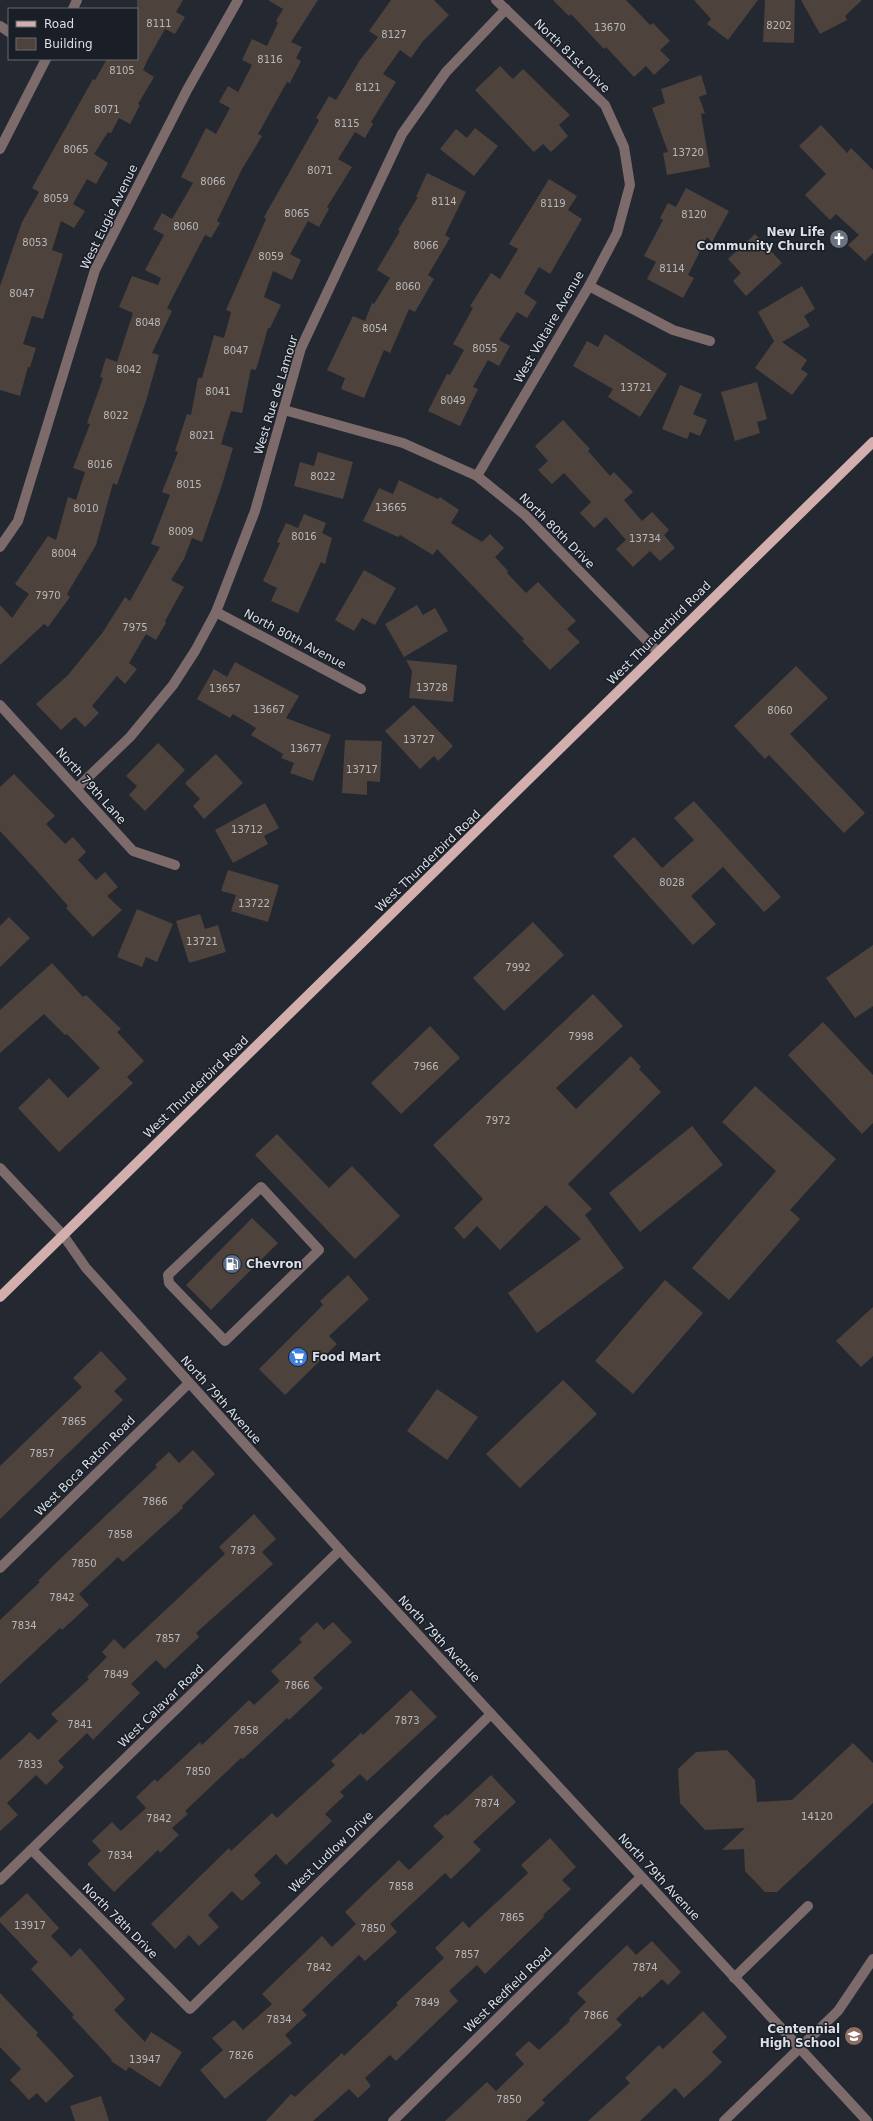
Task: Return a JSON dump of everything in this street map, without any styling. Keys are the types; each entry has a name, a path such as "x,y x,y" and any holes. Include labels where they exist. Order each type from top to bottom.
{"main road":[{"name":"West Thunderbird Road","path":"0,1297 873,442"}],"street":[{"name":"West Eugie Avenue","path":"0,547 18,521 95,270 187,90 238,0"},
{"name":"North 81st Drive","path":"496,0 605,106 624,148 630,185"},
{"name":"West Rue de Lamour","path":"77,788 130,737 173,685 195,651 216,612 255,511 301,348 402,134 446,72 506,9"},
{"path":"0,149 45,60"},
{"name":"West Voltaire Avenue","path":"477,476 589,286 617,233 630,185"},
{"path":"589,286 673,330 710,341"},
{"name":"North 80th Drive","path":"284,410 403,443 477,476 526,515 658,652"},
{"name":"North 80th Avenue","path":"216,612 361,689"},
{"name":"North 79th Lane","path":"0,705 133,851 175,865"},
{"name":"North 79th Avenue","path":"0,1168 63,1235 86,1268 340,1550 867,2121"},
{"path":"261,1187 319,1250 225,1341 169,1282 168,1275 261,1187"},
{"name":"West Boca Raton Road","path":"0,1568 189,1383"},
{"name":"West Calavar Road","path":"0,1880 340,1550"},
{"name":"West Ludlow Drive","path":"190,2009 491,1714"},
{"name":"North 78th Drive","path":"32,1850 190,2009"},
{"name":"West Redfield Road","path":"393,2121 641,1877"},
{"path":"734,1978 808,1906"},
{"path":"724,2121 838,2010 873,1959"}],"building":[{"path":"137,0 183,0 176,12 185,17 175,34 165,29 148,59 143,70 154,77 138,104 140,105 130,124 119,118 111,133 108,132 94,154 108,163 96,184 87,179 73,204 85,211 74,228 61,221 52,250 63,254 43,319 32,316 23,344 36,348 30,367 28,367 20,396 0,390 0,286 22,222 39,192 32,188 93,79 95,80 106,60 138,60"},
{"path":"268,0 318,0 291,42 302,47 296,58 301,61 290,83 287,82 258,134 262,136 242,169 217,221 220,223 211,238 205,235 167,308 172,311 152,353 159,355 146,401 117,485 113,483 96,545 67,594 70,597 48,627 44,624 0,665 0,605 12,618 29,594 15,584 48,536 56,540 68,497 76,500 85,472 73,468 90,424 87,423 103,378 100,377 106,358 117,362 133,313 119,307 132,276 158,285 161,278 145,270 164,235 153,229 162,213 172,219 193,183 181,177 206,128 216,134 230,108 219,102 228,86 238,92 252,65 242,60 252,39 267,46 278,23 276,21 283,9"},
{"path":"391,0 434,0 449,15 423,41 411,58 400,50 383,74 396,82 371,122 373,124 365,138 355,132 338,159 352,167 327,207 329,209 319,227 308,221 290,254 301,260 292,280 273,271 264,297 281,305 270,328 268,328 256,370 251,369 242,413 231,411 221,444 233,448 221,488 202,542 192,538 184,559 171,580 184,587 165,621 166,623 156,640 146,634 129,663 137,669 125,684 117,676 92,706 99,713 85,727 75,717 61,730 36,704 68,675 103,632 125,597 130,601 160,547 151,544 170,495 162,492 178,452 175,451 187,414 191,415 198,378 202,378 214,335 224,338 231,312 226,310 266,219 264,217 319,120 316,118 329,96 336,100 360,60 378,37 369,31"},
{"path":"553,0 626,0 650,25 653,23 670,41 660,50 670,60 654,75 646,66 634,77 606,47 604,49 571,14 569,16"},
{"path":"694,0 758,0 728,40 707,24 711,19"},
{"path":"765,0 795,0 794,43 763,42"},
{"path":"801,0 862,0 845,16 847,20 820,34"},
{"path":"500,66 513,79 523,69 570,115 559,125 568,136 551,152 543,144 534,152 475,90"},
{"path":"701,75 707,94 699,97 705,113 701,114 710,167 667,175 663,153 668,152 652,108 665,103 661,89"},
{"path":"821,125 847,153 851,148 873,170 873,253 865,261 848,245 859,235 836,214 830,220 805,195 826,174 799,146"},
{"path":"475,128 498,146 474,176 440,149 456,129 467,138"},
{"path":"427,173 466,192 445,235 450,238 428,275 434,279 415,312 409,309 390,353 384,350 364,398 341,389 345,378 327,370 353,316 365,321 372,303 374,304 390,278 377,270 400,231 398,230 418,197 416,197"},
{"path":"549,179 577,196 568,210 582,219 550,274 539,267 524,293 537,302 527,318 517,312 499,340 510,346 499,366 488,360 473,387 478,389 460,426 428,411 447,374 450,375 464,350 453,344 473,308 470,306 491,273 500,279 518,249 509,244"},
{"path":"686,188 729,211 712,242 707,237 688,275 694,278 683,298 647,279 656,262 644,256 663,220 660,218 668,203 676,207"},
{"path":"755,234 782,263 746,296 733,281 741,273 728,259"},
{"path":"802,286 815,309 804,316 810,326 782,342 807,360 801,369 808,374 792,395 755,368 774,341 758,312"},
{"path":"605,334 667,374 640,417 608,397 613,389 573,366 587,341 598,347"},
{"path":"757,382 767,419 757,422 760,433 735,441 721,392"},
{"path":"680,385 702,394 693,414 707,420 700,436 690,432 687,439 662,429"},
{"path":"563,420 590,449 588,451 610,476 614,472 633,492 624,500 642,521 652,512 669,530 664,535 675,548 660,561 650,551 633,567 616,549 626,540 606,517 594,528 580,513 591,502 564,473 552,484 538,470 548,461 535,446"},
{"path":"318,452 353,462 343,499 294,486 300,462 314,466"},
{"path":"399,480 438,499 440,497 459,510 451,523 482,542 490,534 504,548 495,557 508,571 507,573 526,593 538,582 576,621 567,629 580,642 550,670 522,641 524,639 437,549 433,555 400,535 398,537 363,521 379,488 393,494"},
{"path":"304,514 326,523 322,533 332,538 325,564 321,562 298,613 271,601 277,588 263,581 280,543 277,542 286,523 298,528"},
{"path":"364,570 396,588 375,625 362,618 354,631 335,620"},
{"path":"417,605 423,615 435,608 448,631 404,657 385,624"},
{"path":"406,660 457,665 453,702 409,698 412,671"},
{"path":"235,662 299,696 286,718 331,735 313,781 290,773 294,763 281,758 283,754 251,735 256,728 233,714 230,718 197,699 214,669 227,677"},
{"path":"796,666 828,698 790,734 865,813 844,833 769,755 765,759 734,726"},
{"path":"414,705 453,746 438,761 434,756 420,769 385,731"},
{"path":"345,740 382,741 380,782 367,781 367,795 342,793"},
{"path":"158,743 185,770 145,811 129,795 137,786 126,776"},
{"path":"216,754 243,783 204,819 193,806 200,799 185,783"},
{"path":"14,774 55,816 46,824 65,844 73,837 86,852 78,860 96,880 105,872 118,887 107,896 122,910 93,937 66,908 68,906 0,831 0,787"},
{"path":"694,801 781,897 764,912 723,867 691,896 716,924 693,945 613,856 634,837 662,868 694,840 674,818"},
{"path":"265,803 279,828 264,836 268,844 233,863 215,830"},
{"path":"228,870 279,885 268,922 231,911 236,895 221,891"},
{"path":"137,909 173,924 157,962 146,957 142,967 117,957"},
{"path":"200,914 205,929 218,925 226,952 189,963 176,921"},
{"path":"9,917 30,938 0,967 0,926"},
{"path":"533,922 564,955 504,1011 473,978"},
{"path":"873,945 873,1006 855,1018 826,978"},
{"path":"52,963 83,997 86,995 121,1029 117,1032 144,1061 127,1077 133,1083 59,1152 18,1108 49,1078 68,1098 100,1068 67,1034 65,1035 44,1014 0,1053 0,1010"},
{"path":"593,994 623,1026 556,1088 576,1109 631,1056 641,1067 639,1069 661,1092 568,1184 592,1209 585,1215 624,1268 537,1333 508,1293 581,1239 546,1205 500,1250 477,1226 464,1239 454,1228 483,1199 433,1145"},
{"path":"823,1022 873,1075 873,1123 862,1134 788,1055"},
{"path":"430,1026 460,1058 401,1114 371,1083"},
{"path":"755,1086 836,1159 790,1210 800,1219 729,1300 692,1268 776,1171 722,1122"},
{"path":"692,1126 723,1165 640,1232 609,1193"},
{"path":"277,1134 329,1188 352,1166 400,1216 355,1259 255,1155"},
{"name":"Chevron","path":"252,1218 278,1243 211,1310 186,1285"},
{"name":"Food Mart","path":"348,1275 369,1299 329,1336 337,1344 285,1395 259,1369 323,1305 320,1301"},
{"path":"665,1280 703,1313 633,1394 595,1361"},
{"path":"873,1307 873,1356 861,1367 836,1341"},
{"path":"101,1351 127,1379 114,1391 123,1400 0,1519 0,1466 82,1387 73,1378"},
{"path":"563,1380 597,1414 520,1488 486,1454"},
{"path":"437,1389 478,1417 447,1460 407,1431"},
{"path":"193,1450 215,1474 182,1506 183,1508 123,1562 118,1557 79,1594 89,1605 62,1630 60,1628 0,1684 0,1620 40,1582 38,1581 58,1561 157,1467 155,1465 169,1452 179,1463"},
{"path":"254,1514 276,1539 262,1552 273,1564 196,1633 199,1637 165,1669 156,1660 131,1684 140,1693 93,1740 87,1733 58,1761 64,1767 46,1785 36,1775 7,1803 18,1815 0,1831 0,1760 30,1732 38,1740 58,1721 51,1714 89,1679 87,1677 107,1657 102,1652 114,1639 124,1649 225,1554 219,1547"},
{"path":"317,1622 324,1630 333,1622 352,1642 313,1678 323,1688 289,1720 287,1718 243,1759 241,1758 185,1811 188,1814 172,1828 179,1835 160,1853 158,1850 114,1892 87,1864 101,1851 92,1841 112,1822 121,1831 146,1808 136,1797 155,1779 157,1782 200,1742 202,1745 249,1700 254,1705 280,1681 271,1671 302,1642 299,1639"},
{"path":"411,1690 437,1717 367,1781 360,1774 340,1792 344,1796 325,1814 332,1821 286,1865 276,1854 254,1875 261,1883 242,1901 232,1891 208,1915 219,1927 199,1946 189,1935 175,1949 151,1924 229,1848 231,1851 272,1813 277,1818 335,1765 331,1761 361,1733 363,1735"},
{"path":"853,1743 873,1763 873,1803 777,1892 765,1892 745,1871 744,1849 722,1850 745,1828 705,1830 680,1803 678,1769 696,1752 727,1750 755,1780 757,1802 792,1800"},
{"path":"491,1775 516,1802 473,1842 481,1850 451,1879 445,1873 390,1924 397,1932 365,1961 359,1955 302,2010 307,2015 285,2035 292,2043 225,2099 200,2070 223,2050 212,2038 234,2020 243,2030 272,2004 262,1994 322,1936 332,1947 356,1924 345,1912 399,1860 409,1870 444,1837 433,1826 446,1814 447,1816"},
{"path":"550,1838 576,1867 562,1880 571,1889 543,1915 544,1917 485,1974 477,1965 449,1991 458,2001 396,2061 390,2055 365,2078 371,2086 358,2098 349,2089 313,2121 266,2121 291,2094 295,2097 342,2053 344,2056 398,2005 396,2003 444,1958 435,1948 463,1921 469,1928 528,1873 521,1865"},
{"path":"27,1893 59,1928 51,1936 71,1957 80,1948 125,1999 114,2010 145,2042 151,2032 182,2052 160,2087 129,2067 126,2071 111,2061 112,2060 72,2017 74,2015 31,1969 38,1962 0,1922 0,1918"},
{"path":"652,1941 681,1972 668,1985 662,1979 642,1998 640,1996 616,2019 622,2025 542,2100 545,2103 526,2121 445,2121 487,2082 496,2091 524,2064 515,2054 529,2041 539,2050 570,2021 569,2019 586,2002 577,1993 627,1945 636,1955"},
{"path":"0,1993 38,2033 36,2035 74,2076 46,2103 37,2093 29,2100 10,2080 21,2069 0,2047"},
{"path":"703,2011 727,2037 712,2052 722,2062 708,2076 684,2098 675,2088 640,2121 588,2121 630,2083 625,2078 659,2045 663,2049"},
{"path":"101,2096 109,2121 75,2121 70,2106"}],"place":[{"name":"New Life Community Church","path":"839,239"},
{"name":"Chevron","path":"232,1264"},
{"name":"Food Mart","path":"298,1357"},
{"name":"Centennial High School","path":"854,2036"}]}
